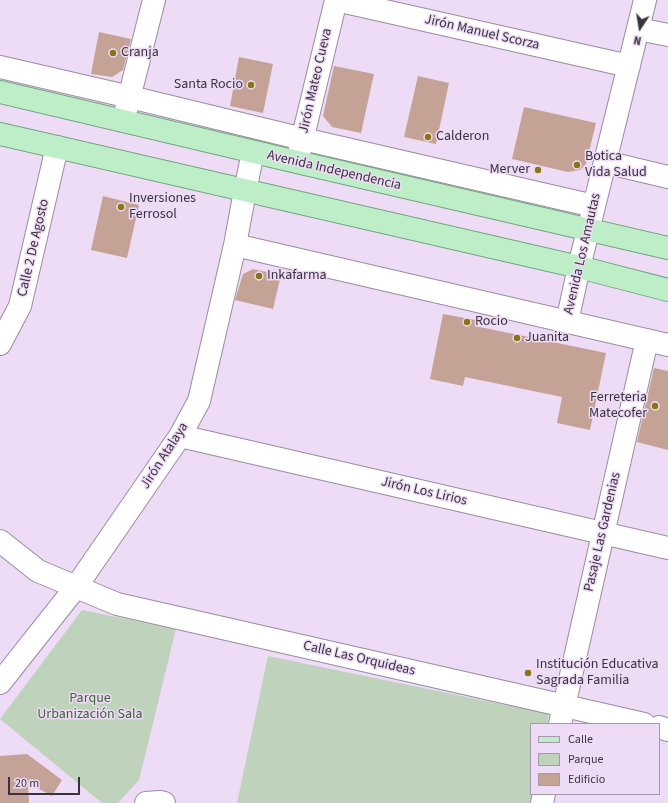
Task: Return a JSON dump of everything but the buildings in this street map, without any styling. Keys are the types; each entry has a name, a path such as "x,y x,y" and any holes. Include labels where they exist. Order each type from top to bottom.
{"main road":[{"name":"Avenida Independencia","path":"0,92 668,248"},
{"path":"0,134 579,267 668,290"}],"street":[{"path":"124,121 154,0"},
{"name":"Jirón Manuel Scorza","path":"336,0 629,66"},
{"name":"Jirón Mateo Cueva","path":"297,162 336,0"},
{"name":"Avenida Los Amautas","path":"567,322 588,229 645,0"},
{"path":"638,29 668,35"},
{"name":"Avenida Independencia","path":"0,67 594,206"},
{"name":"Calle 2 De Agosto","path":"0,344 20,306 57,147"},
{"name":"Jirón Atalaya","path":"0,683 76,587 180,436 199,401 235,245 253,152"},
{"path":"605,162 668,177"},
{"path":"235,245 668,345"},
{"name":"Pasaje Las Gardenias","path":"562,715 647,340"},
{"name":"Jirón Los Lirios","path":"180,436 668,548"},
{"name":"Calle Las Orquideas","path":"0,541 38,571 117,604 562,715 635,723"},
{"path":"146,803 164,803"}],"green space":[{"name":"Parque Urbanización Sala","path":"82,610 176,629 139,780 118,803 102,803 0,719"},
{"path":"268,656 549,714 547,723 530,723 530,795 533,795 531,803 237,803"}],"place":[{"name":"Cranja","path":"113,53"},
{"name":"Santa Rocio","path":"251,85"},
{"name":"Calderon","path":"428,137"},
{"name":"Botica Vida Salud","path":"577,165"},
{"name":"Merver","path":"538,170"},
{"name":"Inversiones Ferrosol","path":"121,207"},
{"name":"Inkafarma","path":"259,276"},
{"name":"Rocio","path":"467,322"},
{"name":"Juanita","path":"517,338"},
{"name":"Ferreteria Matecofer","path":"655,406"},
{"name":"Institución Educativa Sagrada Familia","path":"528,673"}]}
